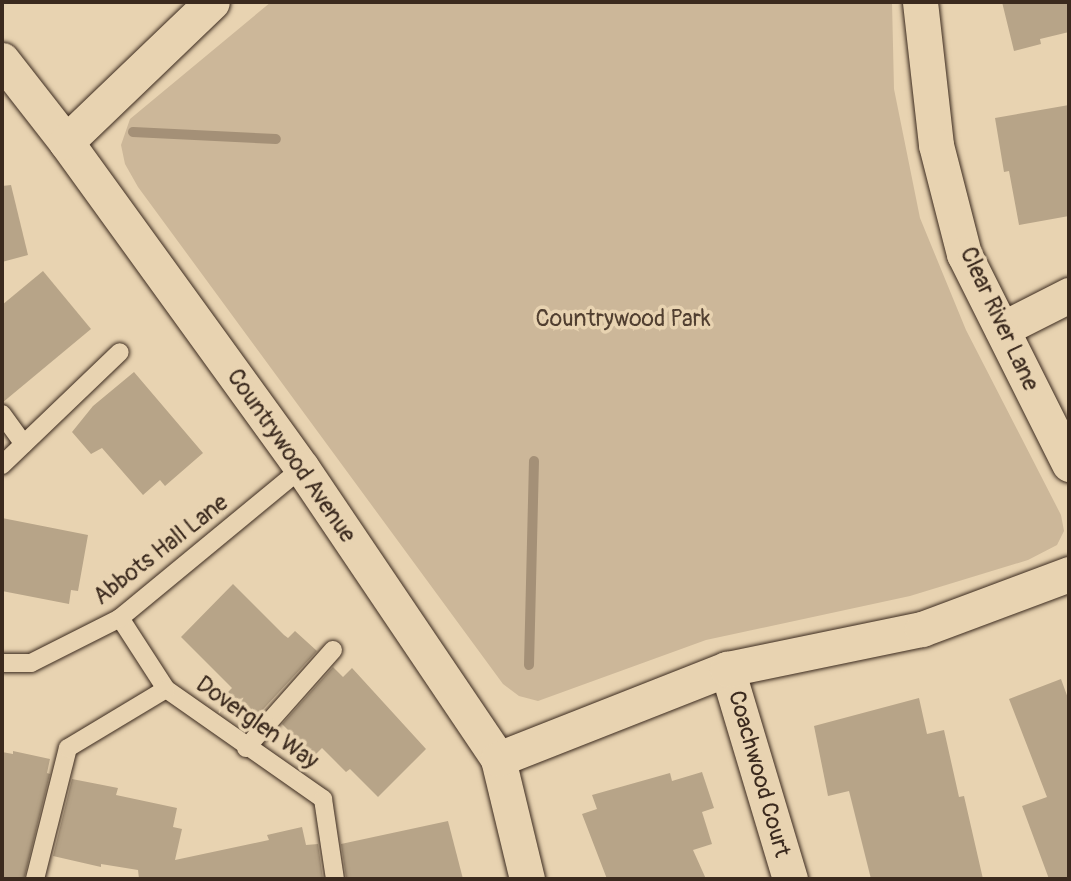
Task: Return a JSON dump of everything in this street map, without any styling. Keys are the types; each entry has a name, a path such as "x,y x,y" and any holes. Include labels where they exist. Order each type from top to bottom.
{"street":[{"path":"66,142 212,2"},
{"name":"Clear River Lane","path":"920,2 936,145 964,254 1069,464"},
{"name":"Countrywood Avenue","path":"2,60 66,142 302,468 498,759 527,879"},
{"path":"1002,330 1069,295"},
{"path":"498,759 727,669 922,629 1069,574"},
{"name":"Coachwood Court","path":"727,669 790,879"}],"lane":[{"path":"2,465 120,352"},
{"path":"2,414 24,444"},
{"name":"Abbots Hall Lane","path":"2,663 31,663 120,618 302,468"},
{"name":"Doverglen Way","path":"120,618 166,690 323,799 335,879"},
{"path":"246,748 333,650"},
{"path":"35,879 68,748 166,690"}],"green space":[{"name":"Countrywood Park","path":"271,2 892,2 894,89 920,218 966,330 1061,515 1064,531 1057,545 1028,560 910,596 706,640 538,701 519,696 503,684 138,187 125,164 121,145 130,119"}],"building":[{"path":"1002,2 1069,2 1069,32 1040,39 1041,44 1014,51"},
{"path":"1069,105 1069,216 1019,225 1009,171 1004,172 995,118"},
{"path":"11,185 28,255 2,262 2,186"},
{"path":"43,271 91,329 2,403 2,305"},
{"path":"134,372 203,453 165,486 160,480 143,495 102,448 91,454 72,432 93,406"},
{"path":"2,518 88,535 78,591 71,590 69,604 2,591"},
{"path":"233,584 284,635 288,638 295,631 317,651 255,718 228,692 232,688 181,637"},
{"path":"333,667 343,677 352,668 426,749 378,797 350,769 346,772 322,748 314,756 282,724"},
{"path":"1061,679 1069,701 1069,879 1049,879 1022,806 1047,797 1009,699"},
{"path":"919,698 927,734 944,730 959,797 964,796 983,879 871,879 849,791 828,796 814,726"},
{"path":"13,751 50,759 47,773 50,774 24,879 2,879 2,752 13,754"},
{"path":"702,772 714,808 702,812 712,844 693,850 706,879 607,879 582,814 597,809 592,795 670,773 672,781"},
{"path":"72,779 118,788 116,795 177,808 173,827 182,829 175,860 269,840 267,835 302,827 306,845 318,844 323,879 139,879 138,870 101,864 101,867 53,856"},
{"path":"448,821 463,879 346,877 341,844"}],"waterway":[{"path":"133,132 276,139"},
{"path":"529,665 534,461"}]}
